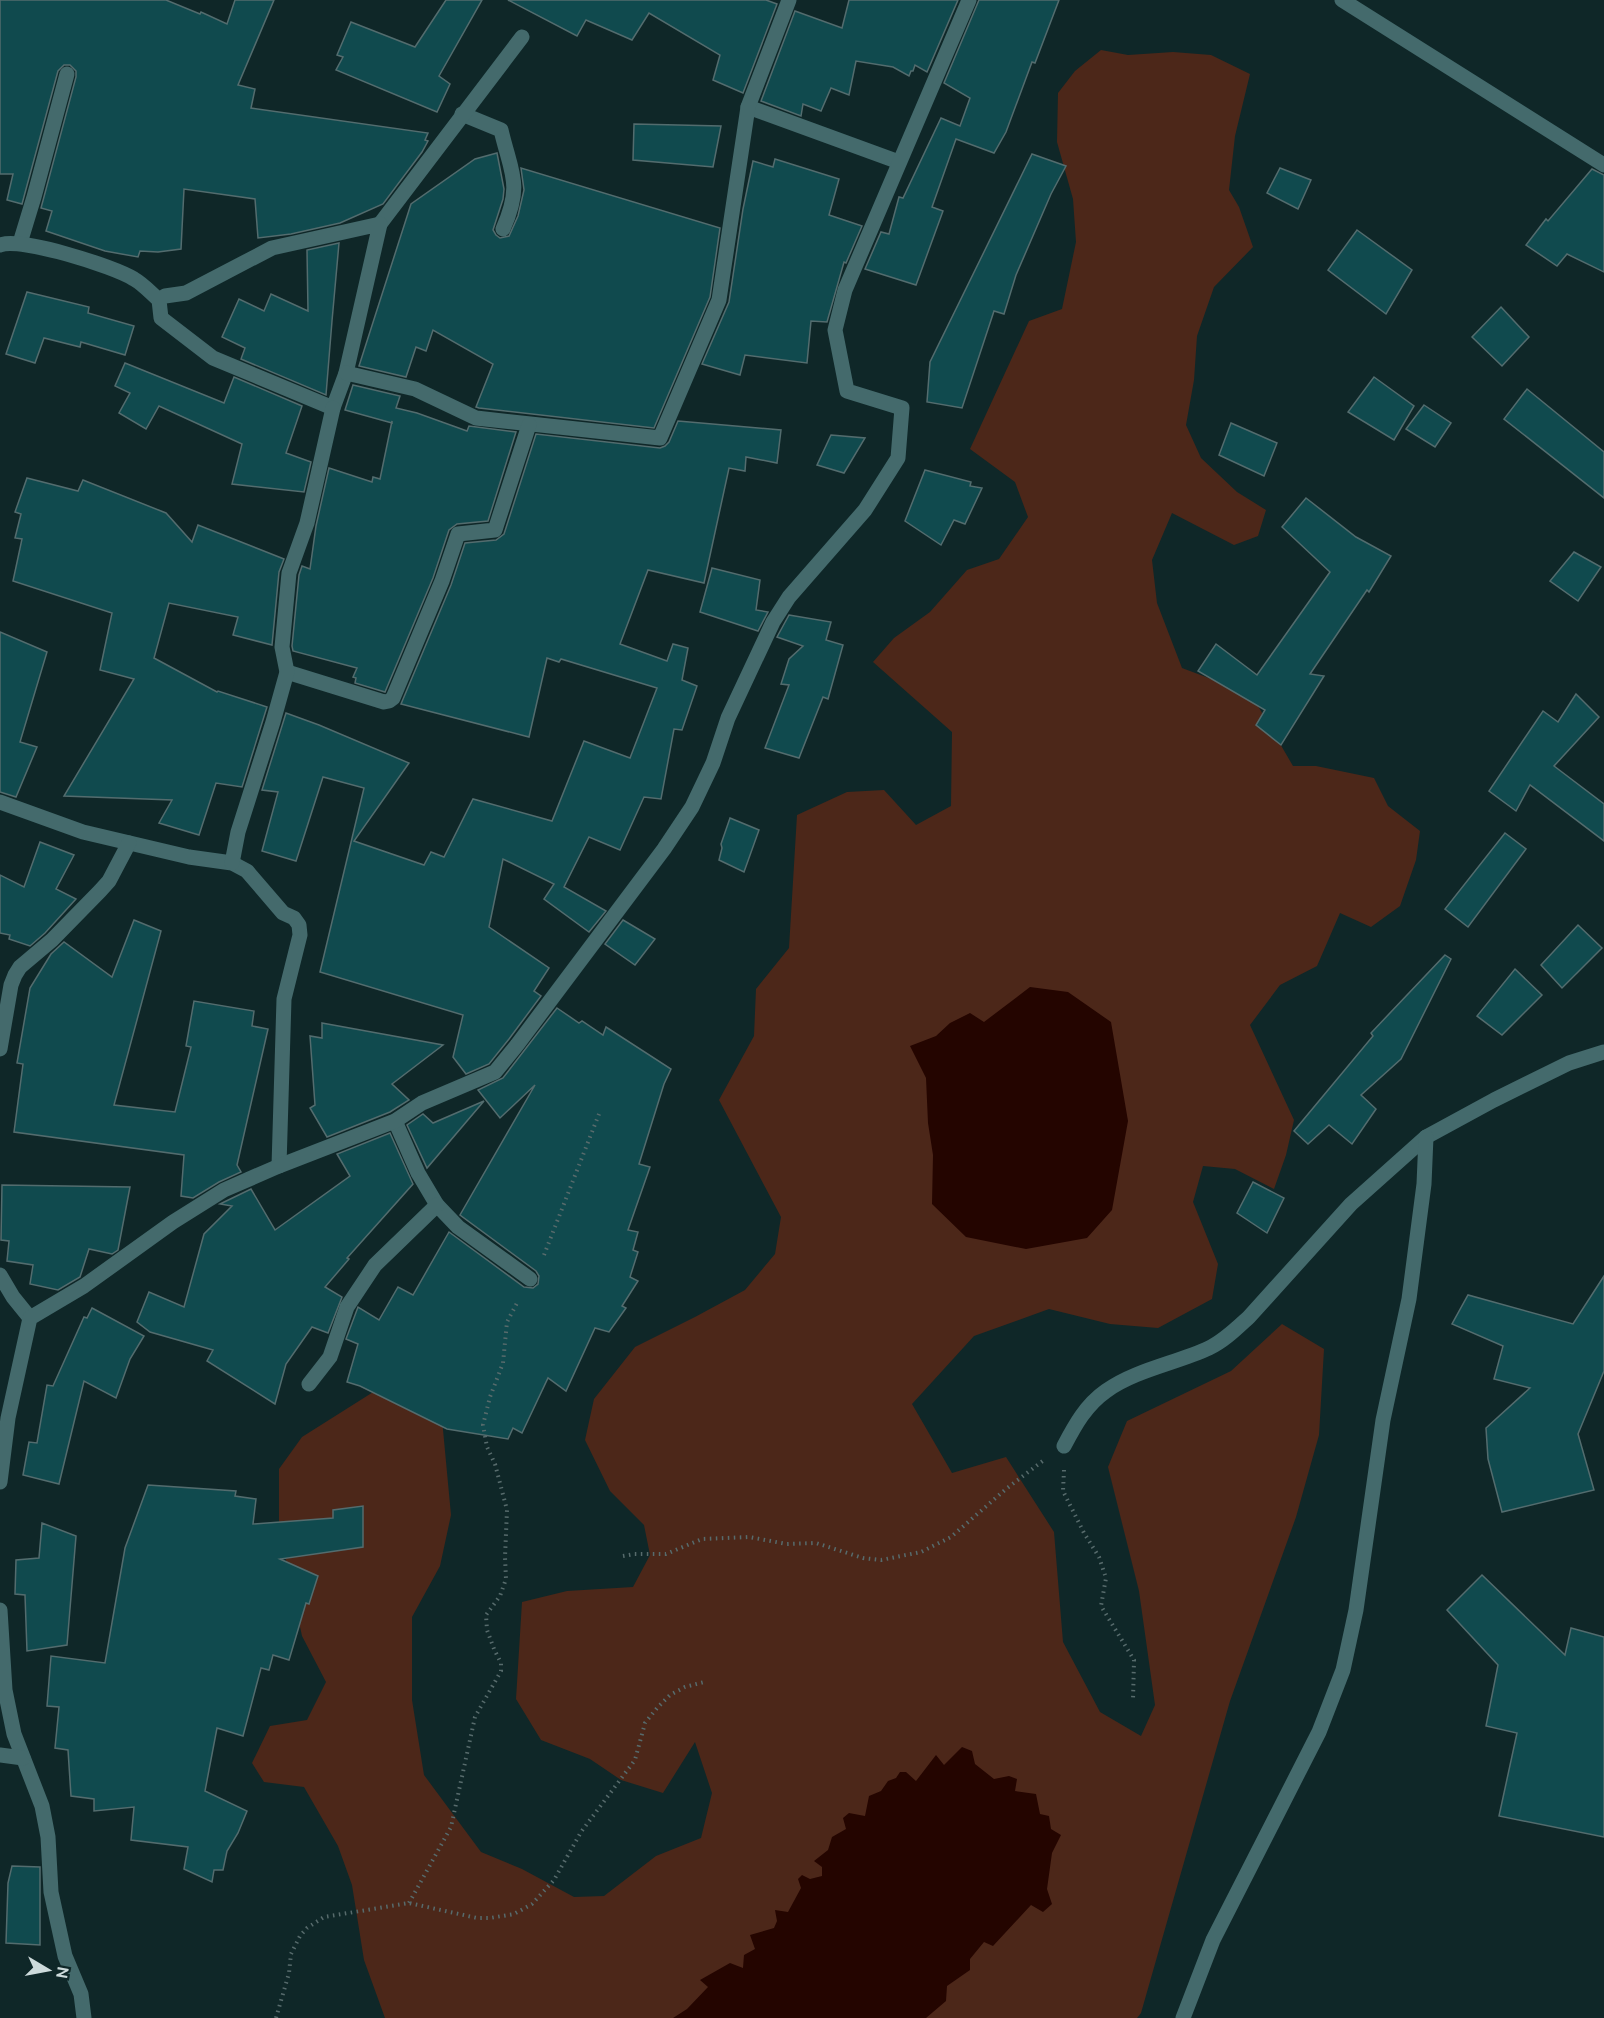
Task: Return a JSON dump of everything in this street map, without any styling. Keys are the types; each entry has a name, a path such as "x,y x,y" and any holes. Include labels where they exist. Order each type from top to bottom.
{"street":[{"path":"346,373 415,389 476,418 660,438 719,300 748,107 789,0"},
{"path":"0,1482 8,1418 30,1318 84,1286 173,1222 224,1190 395,1121 422,1103 495,1072 664,849 692,807 713,763 728,718 773,622 789,597 865,510 898,458 902,408 847,391 835,330 845,290 969,0"},
{"path":"1342,0 1604,165"},
{"path":"232,863 238,832 288,672 282,647 289,573 307,523 333,408 346,373 380,224 522,37"},
{"path":"20,243 67,74"},
{"path":"748,107 899,162"},
{"path":"462,114 501,130 514,176 515,192 512,210 503,229"},
{"path":"159,300 165,296 186,293 272,248 380,224"},
{"path":"0,245 20,243 63,252 133,278 159,300 160,318 213,358 333,408"},
{"path":"288,672 384,702 393,698 442,581 458,534 495,530 528,425"},
{"path":"0,802 83,832 189,857 232,863 247,871 283,913 294,918 299,925 298,946 285,999 279,1166"},
{"path":"0,1049 11,985 20,967 52,940 109,881 129,843"},
{"path":"1064,1446 1079,1417 1106,1391 1129,1379 1211,1347 1236,1328 1286,1277 1351,1204 1426,1137 1569,1063 1604,1052"},
{"path":"395,1121 418,1173 437,1205 458,1227 530,1279"},
{"path":"1183,2018 1213,1940 1319,1732 1343,1670 1356,1610 1383,1420 1409,1299 1424,1184 1426,1137"},
{"path":"309,1384 330,1357 347,1307 375,1265 437,1205"},
{"path":"0,1275 13,1297 30,1318"},
{"path":"0,1610 5,1689 14,1734 42,1806 48,1837 51,1892 65,1956 81,1994 84,2018"},
{"path":"0,1755 23,1758"}],"path":[{"path":"409,1903 452,1827 475,1717 501,1671 501,1663 488,1630 486,1615 500,1596 506,1579 507,1510 495,1464 486,1447 483,1425 502,1364 507,1322 548,1249 599,1114"},
{"path":"623,1556 666,1554 702,1539 749,1537 788,1544 816,1543 863,1558 881,1560 921,1552 951,1537 1006,1488 1064,1446"},
{"path":"1064,1446 1063,1491 1099,1557 1106,1578 1101,1606 1134,1660 1133,1700"},
{"path":"276,2018 289,1973 291,1953 307,1928 324,1917 409,1903 477,1918 514,1914 532,1904 554,1880 581,1832 635,1760 645,1723 670,1695 685,1687 704,1682"}],"shaded area":[{"path":"1101,50 1128,55 1173,52 1211,55 1250,74 1235,136 1229,190 1239,207 1253,247 1214,287 1197,336 1194,380 1186,425 1201,458 1237,492 1266,510 1258,536 1234,545 1172,513 1152,560 1157,603 1182,668 1251,694 1293,766 1316,766 1374,778 1388,806 1420,831 1416,860 1400,906 1371,927 1340,913 1317,966 1280,985 1250,1025 1294,1120 1286,1155 1274,1189 1235,1169 1203,1166 1193,1202 1218,1264 1212,1299 1158,1328 1110,1324 1049,1309 974,1336 912,1404 952,1473 1006,1457 1054,1532 1063,1642 1100,1712 1141,1736 1155,1705 1139,1591 1108,1467 1127,1421 1231,1371 1282,1324 1324,1349 1319,1435 1296,1517 1230,1701 1141,2013 1137,2018 385,2018 364,1960 352,1885 338,1846 304,1787 264,1782 252,1763 270,1726 307,1720 326,1682 302,1636 279,1527 279,1469 302,1437 378,1389 442,1419 451,1515 440,1566 412,1617 412,1700 424,1775 481,1852 522,1869 574,1897 604,1896 656,1856 701,1838 712,1793 695,1742 663,1793 621,1780 590,1759 541,1740 516,1699 522,1602 567,1591 633,1587 650,1555 644,1525 610,1491 585,1440 594,1399 635,1347 745,1290 775,1254 781,1217 719,1100 754,1036 756,989 789,948 797,815 847,792 884,790 916,825 951,806 952,732 873,662 894,638 930,612 967,570 999,559 1028,517 1015,482 970,449 1029,321 1062,309 1076,242 1073,199 1057,142 1058,93 1075,71"},
{"path":"1030,987 1068,992 1111,1022 1128,1121 1112,1210 1087,1238 1026,1249 966,1237 932,1204 933,1155 928,1123 926,1078 910,1046 936,1036 950,1023 970,1013 984,1022"},
{"path":"962,1747 972,1751 975,1764 994,1779 1009,1776 1017,1779 1015,1791 1036,1794 1040,1814 1049,1816 1051,1829 1061,1835 1052,1853 1047,1889 1052,1904 1043,1912 1031,1905 993,1946 984,1942 970,1959 970,1970 947,1986 946,2001 926,2018 673,2018 687,2009 708,1987 700,1980 730,1963 743,1968 744,1955 755,1949 750,1935 774,1928 777,1921 775,1910 788,1912 801,1888 798,1879 802,1875 810,1879 822,1876 822,1867 814,1861 828,1850 832,1837 846,1829 843,1818 849,1813 865,1816 869,1796 881,1791 888,1781 896,1778 900,1772 906,1772 916,1781 936,1755 944,1765"}],"building":[{"path":"0,0 166,0 227,24 235,0 274,0 238,85 255,89 251,108 428,133 425,140 428,141 383,204 340,223 291,234 258,238 255,199 184,189 181,249 158,252 140,251 138,257 105,251 46,231 52,211 41,208 76,77 76,71 70,65 64,65 58,71 22,204 7,200 13,174 0,174"},
{"path":"446,0 482,0 439,76 450,84 437,112 336,70 343,57 337,55 351,22 415,47"},
{"path":"508,0 766,0 777,4 743,93 713,80 720,55 649,13 632,40 586,20 577,36"},
{"path":"849,0 958,0 927,72 915,65 909,76 893,67 856,61 849,95 831,88 821,111 803,104 801,116 761,101 795,11 842,28"},
{"path":"979,0 1059,0 1035,63 1032,62 1006,132 994,153 956,139 932,207 943,211 916,285 865,269 881,232 889,234 899,197 903,198 941,118 960,126 970,98 944,83"},
{"path":"634,124 721,126 713,167 633,160"},
{"path":"497,153 504,189 493,230 500,238 509,236 518,216 524,190 521,168 720,228 710,297 654,428 476,407 493,364 433,330 426,351 416,347 406,377 359,366 411,204 475,159"},
{"path":"1032,154 1066,166 1051,194 1016,275 1004,314 994,311 962,408 927,402 930,362"},
{"path":"775,159 839,179 829,215 862,226 846,263 844,262 827,322 811,321 807,363 745,355 740,375 702,364 729,302 743,209 753,161 773,167"},
{"path":"1280,168 1311,180 1298,209 1267,193"},
{"path":"1592,169 1604,175 1604,272 1567,254 1557,266 1526,245 1546,219 1548,221"},
{"path":"1357,230 1412,270 1386,314 1328,270"},
{"path":"339,243 326,395 241,359 245,348 222,337 239,299 264,311 271,294 308,311 307,250"},
{"path":"27,292 89,307 88,313 134,326 125,355 81,342 80,347 44,338 35,363 6,354"},
{"path":"1501,307 1529,337 1502,366 1472,337"},
{"path":"125,363 224,403 234,377 302,406 286,453 311,462 304,492 232,484 242,444 159,406 146,429 119,413 130,393 115,386"},
{"path":"1374,377 1414,406 1394,440 1348,412"},
{"path":"353,385 400,396 396,408 467,431 469,426 516,432 488,521 457,524 449,530 433,578 385,692 355,683 356,678 353,677 357,668 293,651 292,646 299,575 302,566 310,569 316,526 329,468 372,482 373,477 380,479 392,423 345,410"},
{"path":"1527,389 1604,452 1604,498 1504,419"},
{"path":"1424,405 1451,423 1435,447 1406,429"},
{"path":"678,421 781,430 777,463 746,457 745,471 729,468 704,583 648,570 620,644 667,661 673,644 688,648 682,680 697,686 682,730 674,729 661,799 644,797 620,850 589,837 564,887 606,911 589,932 544,899 554,884 503,859 489,927 549,968 534,991 541,996 509,1039 489,1064 466,1074 453,1057 463,1015 320,972 364,788 323,777 296,861 262,851 278,792 262,790 286,713 409,763 354,841 424,865 431,852 444,857 473,799 552,821 584,741 630,758 657,688 561,659 559,662 547,658 529,737 401,704 451,585 465,543 496,540 504,534 536,434 660,448 669,442"},
{"path":"1231,423 1277,443 1264,476 1219,455"},
{"path":"831,435 865,438 844,473 817,465"},
{"path":"925,470 971,482 970,486 982,488 965,524 954,520 941,545 905,521"},
{"path":"27,478 78,491 83,480 166,513 192,542 198,525 284,559 279,572 272,645 233,635 238,617 169,603 154,658 217,692 267,707 242,787 216,783 199,835 159,823 172,800 64,796 134,679 100,670 112,613 13,581 22,539 15,538 21,514 15,512"},
{"path":"1306,498 1356,537 1391,556 1369,592 1367,590 1310,674 1324,676 1281,745 1256,725 1265,710 1198,671 1216,644 1257,675 1330,572 1282,527"},
{"path":"1574,552 1601,567 1578,601 1550,581"},
{"path":"712,568 760,580 756,610 768,612 758,631 700,612"},
{"path":"789,615 831,622 826,640 843,645 828,699 823,697 799,758 765,748 789,685 781,684 789,659 803,646 777,637"},
{"path":"0,632 47,652 20,742 37,747 16,797 0,792"},
{"path":"1576,694 1599,717 1554,766 1604,804 1604,841 1530,785 1516,811 1489,791 1543,711 1558,722"},
{"path":"730,818 759,830 744,872 719,860 721,844"},
{"path":"1505,833 1526,849 1468,927 1445,909"},
{"path":"40,842 74,855 56,889 76,899 30,946 9,939 10,935 0,933 0,875 24,887"},
{"path":"134,920 161,931 114,1105 175,1112 191,1047 186,1046 194,1001 254,1011 252,1026 268,1029 237,1165 241,1172 193,1198 181,1196 184,1155 14,1132 23,1064 17,1063 30,988 51,954 64,942 112,977"},
{"path":"623,920 655,939 635,965 605,944"},
{"path":"1578,925 1602,948 1562,988 1541,965"},
{"path":"1445,955 1451,959 1401,1059 1361,1095 1376,1109 1352,1144 1329,1125 1308,1144 1294,1131 1373,1036 1371,1033"},
{"path":"1515,969 1542,995 1502,1035 1477,1016"},
{"path":"557,1008 603,1035 606,1027 671,1069 664,1084 639,1164 650,1167 628,1230 638,1232 633,1250 638,1252 630,1277 638,1281 622,1306 626,1308 609,1332 595,1328 566,1391 548,1378 522,1433 513,1428 508,1439 447,1429 360,1386 347,1382 358,1344 346,1339 358,1307 379,1320 398,1287 413,1295 449,1232 524,1287 533,1288 538,1284 539,1276 536,1271 460,1215 535,1085 500,1118 478,1090 503,1078"},
{"path":"322,1023 443,1045 392,1084 409,1100 390,1112 327,1137 310,1108 315,1105 310,1036 322,1038"},
{"path":"484,1101 427,1168 407,1125 423,1114 433,1123"},
{"path":"390,1133 413,1184 347,1258 349,1259 325,1287 342,1297 328,1333 312,1327 286,1364 275,1404 207,1361 213,1350 150,1332 137,1322 149,1292 184,1307 204,1234 232,1206 220,1204 251,1189 275,1230 350,1176 337,1154"},
{"path":"1253,1182 1284,1198 1267,1233 1237,1213"},
{"path":"2,1185 130,1187 118,1250 112,1254 89,1249 80,1277 58,1290 30,1284 33,1265 7,1261 9,1241 1,1240"},
{"path":"1604,1276 1604,1371 1578,1434 1594,1490 1502,1512 1488,1459 1486,1428 1530,1388 1494,1379 1503,1346 1452,1324 1468,1295 1573,1324"},
{"path":"92,1308 144,1336 130,1359 116,1398 84,1381 59,1484 23,1475 29,1442 37,1443 47,1385 53,1386 84,1317 87,1318"},
{"path":"148,1485 236,1491 235,1496 256,1499 253,1524 333,1518 333,1510 363,1506 363,1547 280,1559 318,1576 309,1604 306,1603 289,1660 273,1655 269,1670 261,1668 243,1736 217,1728 205,1791 247,1811 227,1851 223,1870 214,1870 212,1882 184,1869 188,1847 131,1840 134,1807 94,1811 94,1799 71,1796 68,1750 55,1748 59,1707 47,1706 51,1656 105,1663 125,1548"},
{"path":"42,1523 76,1536 67,1645 27,1651 25,1595 15,1594 16,1560 39,1558"},
{"path":"1482,1575 1565,1655 1571,1628 1604,1637 1604,1837 1499,1816 1517,1733 1486,1726 1498,1665 1447,1610"},
{"path":"12,1866 40,1867 40,1945 6,1943 8,1883"}]}
